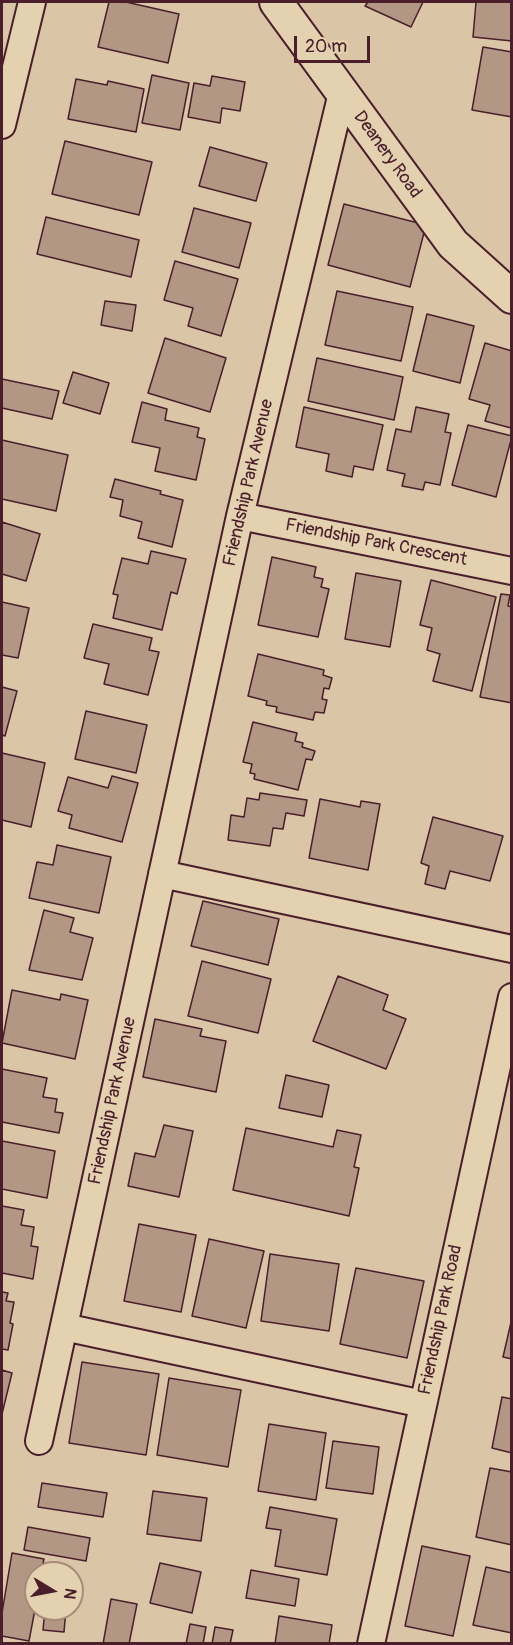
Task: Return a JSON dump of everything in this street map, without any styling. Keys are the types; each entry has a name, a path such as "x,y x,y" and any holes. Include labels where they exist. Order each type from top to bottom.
{"street":[{"path":"2,125 32,2"},
{"name":"Deanery Road","path":"276,2 453,244 512,297"},
{"name":"Friendship Park Avenue","path":"39,1441 240,516 342,93"},
{"name":"Friendship Park Crescent","path":"240,516 512,571"},
{"path":"162,874 512,949"},
{"name":"Friendship Park Road","path":"371,1644 512,997"},
{"path":"64,1327 423,1404"}],"building":[{"path":"109,2 126,2 179,14 168,63 98,47"},
{"path":"368,2 423,2 411,27 365,6"},
{"path":"476,2 512,2 512,41 473,37"},
{"path":"483,47 512,52 512,117 472,110"},
{"path":"152,75 189,83 180,130 142,123"},
{"path":"212,76 245,82 240,111 222,108 220,123 188,117 194,83 210,86"},
{"path":"76,79 107,85 108,81 144,89 136,132 68,119"},
{"path":"65,141 152,162 139,215 52,194"},
{"path":"210,147 267,163 256,201 199,186"},
{"path":"344,204 426,225 410,287 328,265"},
{"path":"194,208 251,223 239,268 182,252"},
{"path":"46,217 139,240 131,277 37,254"},
{"path":"175,261 238,279 221,336 188,326 193,308 164,300"},
{"path":"337,291 413,307 401,361 325,345"},
{"path":"105,301 136,305 132,331 101,325"},
{"path":"427,314 474,326 460,383 413,371"},
{"path":"165,338 226,358 210,412 148,393"},
{"path":"485,343 512,351 511,428 485,421 490,405 469,399"},
{"path":"317,358 403,377 394,420 308,401"},
{"path":"73,372 109,383 100,414 63,403"},
{"path":"2,379 59,391 52,419 2,408"},
{"path":"142,402 167,409 165,420 199,428 197,437 205,439 196,480 155,471 160,448 132,442"},
{"path":"304,407 383,425 373,470 354,466 352,477 326,471 329,454 296,447"},
{"path":"416,407 449,414 445,432 451,433 440,485 425,482 423,490 402,486 405,474 387,470 396,429 411,432"},
{"path":"468,425 512,436 496,497 452,485"},
{"path":"2,440 68,455 56,511 2,499"},
{"path":"115,479 161,491 160,494 183,500 172,547 138,538 142,522 120,516 123,500 110,497"},
{"path":"2,522 40,534 26,581 2,574"},
{"path":"151,551 186,559 177,594 171,592 162,630 113,618 118,595 113,594 122,558 148,564"},
{"path":"272,557 316,567 314,577 323,579 321,587 329,589 318,637 258,625"},
{"path":"356,573 401,581 390,647 345,639"},
{"path":"431,580 496,597 472,691 433,681 440,654 427,650 432,628 420,625"},
{"path":"501,594 510,595 508,606 512,607 512,703 480,697"},
{"path":"2,602 29,608 18,658 2,655"},
{"path":"93,624 152,638 149,650 159,652 148,695 104,684 109,664 84,658"},
{"path":"258,654 324,670 323,675 332,678 329,689 324,688 322,699 327,700 324,713 315,712 313,720 276,712 277,707 266,705 267,701 248,696"},
{"path":"2,687 17,691 5,736 2,735"},
{"path":"86,711 147,725 136,773 75,759"},
{"path":"253,722 297,733 295,741 303,743 302,747 315,751 312,760 306,759 298,790 254,779 255,774 250,773 252,764 243,762"},
{"path":"2,753 45,763 31,827 2,820"},
{"path":"112,776 138,783 122,842 69,828 72,815 58,811 68,777 108,788"},
{"path":"260,793 307,800 304,816 286,813 283,829 273,828 270,846 228,840 231,815 244,817 247,798 259,800"},
{"path":"320,799 360,807 361,801 380,804 368,870 309,858"},
{"path":"433,817 503,836 490,881 450,871 445,889 425,884 429,866 421,863"},
{"path":"57,845 111,857 99,913 29,898 37,862 53,865"},
{"path":"203,901 279,919 268,965 191,946"},
{"path":"44,910 74,918 70,932 93,938 82,980 29,970"},
{"path":"202,961 271,979 258,1033 188,1016"},
{"path":"338,976 388,995 383,1010 406,1019 386,1069 313,1041"},
{"path":"12,990 60,1000 61,994 88,1000 75,1059 2,1043"},
{"path":"155,1019 202,1029 200,1036 226,1041 216,1092 143,1077"},
{"path":"2,1069 47,1078 43,1097 57,1099 55,1112 63,1113 59,1133 2,1122"},
{"path":"286,1075 329,1085 322,1117 279,1108"},
{"path":"164,1125 193,1131 179,1197 128,1186 135,1153 155,1157"},
{"path":"246,1128 333,1147 337,1130 361,1135 354,1167 359,1168 349,1216 233,1190"},
{"path":"2,1141 55,1151 47,1198 2,1189"},
{"path":"2,1206 24,1210 21,1225 34,1227 31,1246 38,1247 33,1279 2,1273"},
{"path":"139,1224 196,1235 181,1312 124,1301"},
{"path":"209,1239 264,1251 246,1328 192,1316"},
{"path":"270,1254 339,1264 329,1331 261,1321"},
{"path":"356,1268 424,1281 407,1358 340,1344"},
{"path":"2,1292 8,1293 6,1301 14,1302 8,1350 2,1349"},
{"path":"512,1318 512,1359 503,1357"},
{"path":"82,1362 159,1374 146,1455 69,1443"},
{"path":"2,1370 12,1373 2,1414"},
{"path":"169,1378 241,1390 228,1467 157,1455"},
{"path":"502,1397 512,1399 512,1453 492,1448"},
{"path":"269,1424 326,1433 316,1500 258,1491"},
{"path":"333,1441 379,1447 373,1494 326,1488"},
{"path":"490,1468 512,1472 512,1545 476,1537"},
{"path":"42,1483 107,1493 103,1517 38,1507"},
{"path":"153,1491 207,1498 201,1541 147,1534"},
{"path":"270,1507 337,1519 327,1575 275,1566 281,1530 266,1528"},
{"path":"28,1527 90,1538 86,1561 24,1550"},
{"path":"422,1546 470,1556 453,1636 405,1626"},
{"path":"12,1553 44,1559 44,1561 24,1561 24,1621 33,1621 29,1641 2,1636 2,1613"},
{"path":"160,1563 201,1572 192,1613 150,1603"},
{"path":"486,1567 512,1573 512,1633 473,1625"},
{"path":"251,1570 299,1579 295,1606 246,1598"},
{"path":"111,1599 137,1604 129,1644 103,1644"},
{"path":"279,1616 332,1625 329,1644 275,1644"},
{"path":"44,1621 65,1621 64,1632 43,1630"},
{"path":"190,1624 206,1627 203,1644 186,1644"},
{"path":"215,1627 233,1630 230,1644 212,1644"}]}
